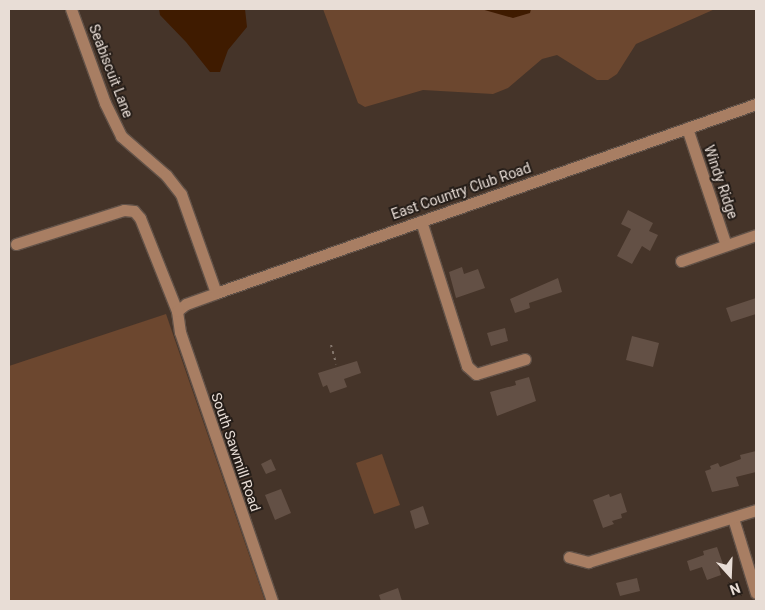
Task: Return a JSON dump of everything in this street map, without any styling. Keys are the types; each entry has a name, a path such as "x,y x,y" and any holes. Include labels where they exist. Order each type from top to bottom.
{"street":[{"name":"Seabiscuit Lane","path":"72,9 105,103 121,136 166,175 181,194 216,293"},
{"name":"East Country Club Road","path":"177,311 186,304 216,293 756,104"},
{"name":"Windy Ridge","path":"687,128 726,245"},
{"name":"South Sawmill Road","path":"16,244 124,210 134,211 146,231 177,311 180,332 272,601"},
{"path":"421,221 468,366 476,374 525,359"},
{"path":"681,261 756,235"},
{"path":"569,557 588,562 756,510"},
{"path":"734,518 756,593"}],"path":[{"path":"330,345 336,364"}],"shaded area":[{"path":"159,9 245,9 247,27 228,50 220,72 210,72 186,42 160,15"},
{"path":"323,9 715,9 636,44 617,74 608,80 597,80 557,55 542,59 508,88 493,94 423,90 365,107 358,103"},
{"path":"481,9 531,9 530,13 513,18"},
{"path":"166,314 265,601 9,601 9,366"},
{"path":"382,454 400,505 374,514 356,463"}],"building":[{"path":"628,210 653,223 649,231 658,235 650,251 642,246 632,264 617,256 631,229 621,224"},
{"path":"462,267 464,274 478,269 485,288 456,298 449,272"},
{"path":"558,278 562,292 529,303 530,308 515,313 510,299"},
{"path":"756,298 756,314 731,322 726,308"},
{"path":"505,328 508,341 491,346 487,333"},
{"path":"632,336 659,343 653,367 626,360"},
{"path":"357,361 361,373 344,379 347,387 330,393 327,385 323,387 318,373"},
{"path":"529,377 536,401 497,416 490,392 516,385 515,381"},
{"path":"756,451 756,472 736,477 739,486 712,492 705,471 711,469 710,466 718,463 720,467 741,459 740,455"},
{"path":"271,459 276,470 266,474 261,464"},
{"path":"281,489 291,513 275,520 265,495"},
{"path":"621,493 627,512 621,514 622,518 612,521 614,524 603,528 593,500 609,494 610,497"},
{"path":"423,506 429,524 415,529 410,511"},
{"path":"717,547 723,564 718,565 721,575 707,580 702,567 690,571 687,561 704,555 703,551"},
{"path":"637,578 640,591 620,596 616,583"},
{"path":"398,588 402,601 381,601 379,595"}]}
